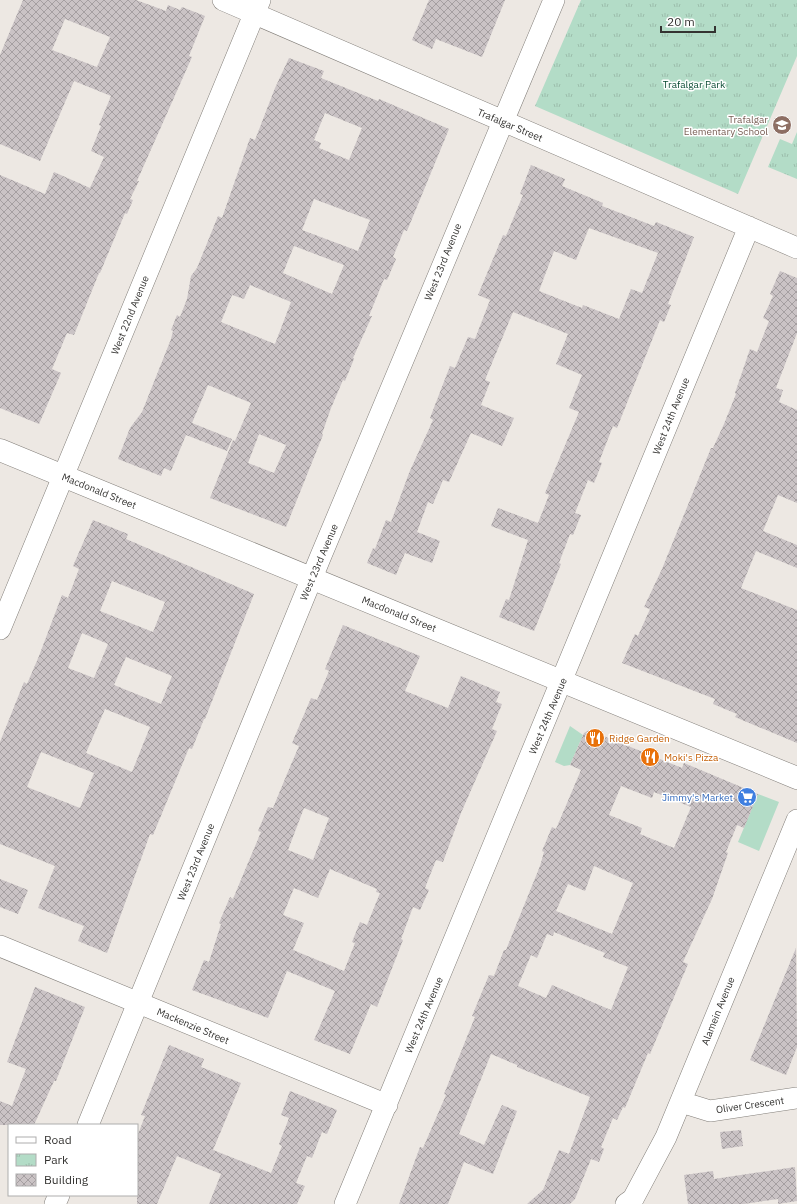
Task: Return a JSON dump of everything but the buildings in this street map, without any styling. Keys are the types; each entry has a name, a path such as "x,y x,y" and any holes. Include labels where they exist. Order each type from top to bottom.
{"street":[{"name":"Trafalgar Street","path":"223,0 257,7 502,121 797,248"},
{"name":"West 23rd Avenue","path":"88,1124 312,579 502,121 554,0"},
{"name":"West 22nd Avenue","path":"0,629 257,7"},
{"name":"West 24th Avenue","path":"345,1204 749,227"},
{"name":"Macdonald Street","path":"0,450 797,778"},
{"name":"Alamein Avenue","path":"631,1202 666,1137 797,820"},
{"name":"Mackenzie Street","path":"0,946 387,1105"},
{"name":"Oliver Crescent","path":"681,1102 710,1111 797,1098"}],"green space":[{"name":"Trafalgar Park","path":"581,0 797,0 797,56 738,194 535,106"},
{"path":"797,132 797,179 768,167 780,139 792,144"},
{"path":"570,726 583,735 570,765 564,766 555,762"},
{"path":"758,794 779,802 759,851 738,842"}],"place":[{"name":"Trafalgar Elementary School","path":"782,125"},
{"name":"Ridge Garden","path":"595,738"},
{"name":"Moki's Pizza","path":"650,757"},
{"name":"Jimmy's Market","path":"747,797"}]}
